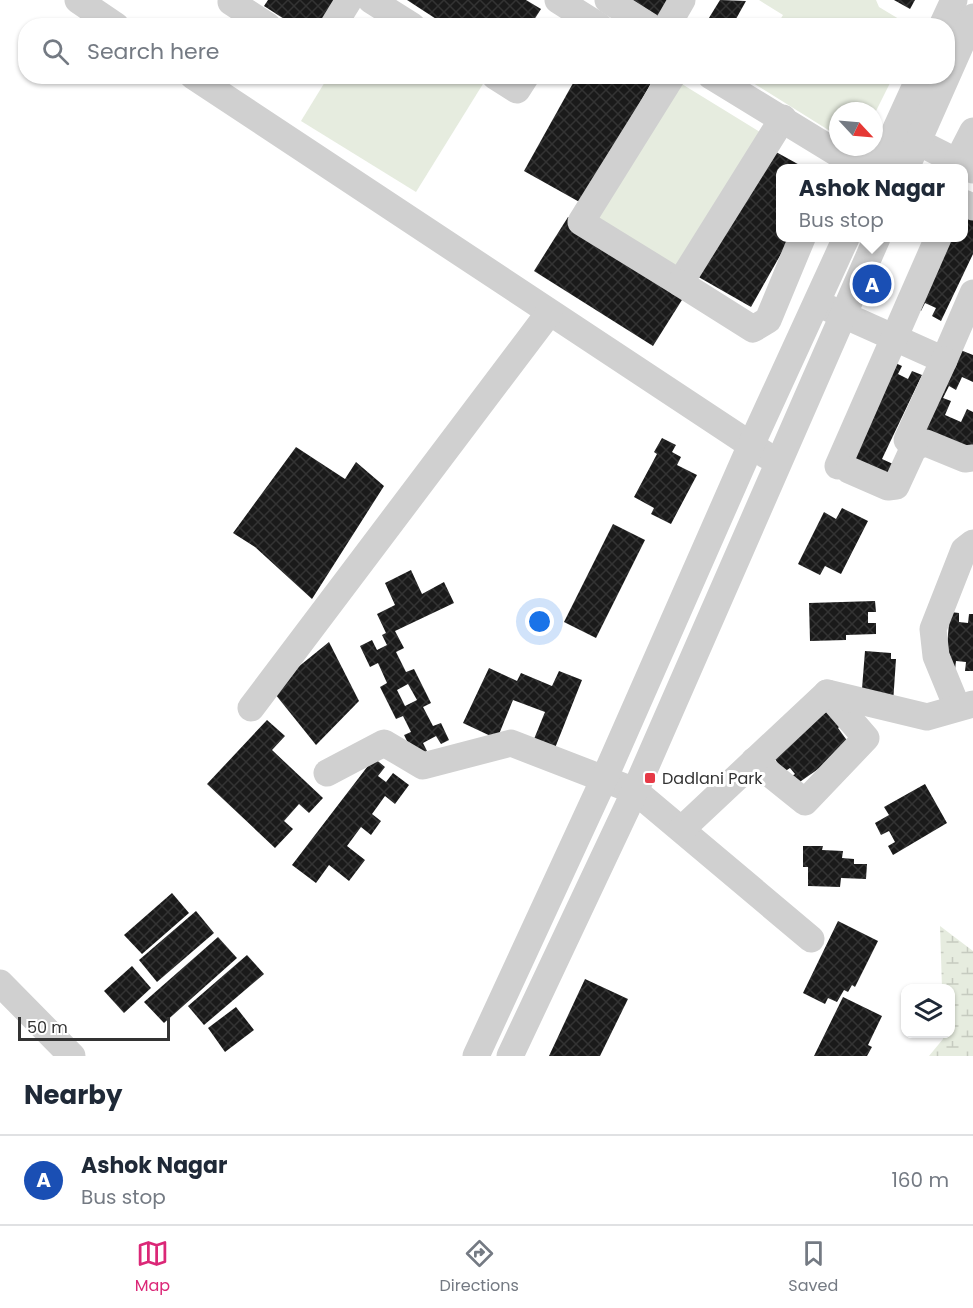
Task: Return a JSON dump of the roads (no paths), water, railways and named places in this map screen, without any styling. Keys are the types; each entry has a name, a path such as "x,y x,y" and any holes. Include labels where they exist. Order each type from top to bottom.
{"street":[{"path":"78,0 104,18"},
{"path":"232,0 231,2 256,18"},
{"path":"338,18 349,0"},
{"path":"371,0 399,18"},
{"path":"608,0 636,18"},
{"path":"671,18 682,0"},
{"path":"946,18 954,0"},
{"path":"562,11 579,18"},
{"path":"962,73 973,17"},
{"path":"205,84 779,463"},
{"path":"508,84 517,90 521,84"},
{"path":"667,84 581,222 753,328 768,320 800,242"},
{"path":"725,84 783,118 834,161 853,164"},
{"path":"880,164 916,84"},
{"path":"908,164 918,142 955,84"},
{"path":"680,283 783,118"},
{"path":"965,164 973,131"},
{"path":"918,142 961,164"},
{"path":"476,1056 604,779 751,445 844,242"},
{"path":"510,1056 635,791 874,242"},
{"path":"936,242 894,338 843,468 888,488 896,486 914,447 926,443 965,459 973,458"},
{"path":"914,447 907,440 944,360 964,340 973,293"},
{"path":"817,303 944,360"},
{"path":"251,708 549,313"},
{"path":"826,693 927,717 965,705 936,656 933,629 964,550 973,543"},
{"path":"682,829 826,693"},
{"path":"754,761 805,802 866,738 826,693"},
{"path":"327,773 384,743 423,766 511,743 635,791 811,939"},
{"path":"536,926 565,940"},
{"path":"0,983 72,1056"}],"place":[{"name":"Ashok Nagar","path":"872,284"},
{"name":"Dadlani Park","path":"650,778"}]}
